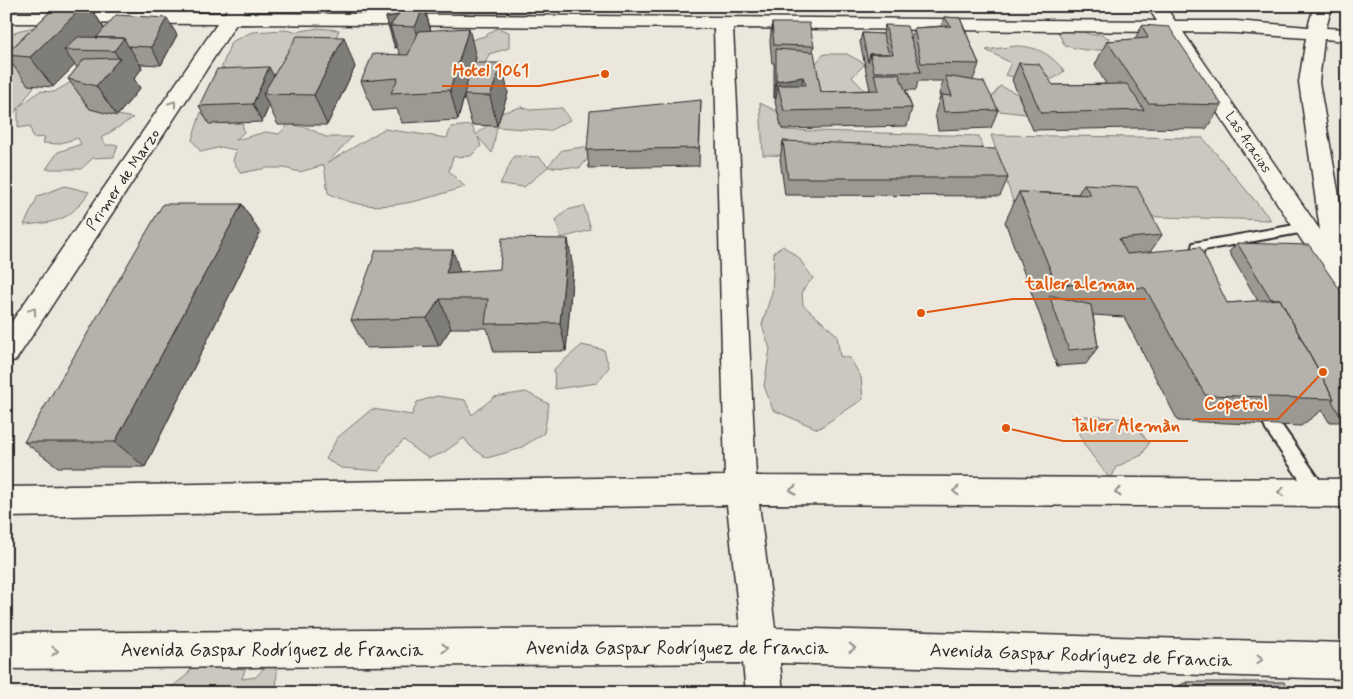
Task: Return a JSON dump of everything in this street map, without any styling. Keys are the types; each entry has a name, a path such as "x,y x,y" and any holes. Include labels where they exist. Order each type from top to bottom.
{"street":[{"name":"Las Acacias","path":"1156,6 1344,283"},
{"path":"1219,6 1236,27"},
{"name":"Las Acacias","path":"1323,6 1316,31 1309,82 1344,283"},
{"path":"6,17 234,13 722,23 807,15 1236,27 1316,31 1347,35"},
{"name":"Primer de Marzo","path":"6,352 234,13"},
{"path":"722,23 741,490 761,645 765,693"},
{"path":"6,502 741,490 1332,492"},
{"name":"Avenida Gaspar Rodríguez de Francia","path":"6,651 761,645 1347,661"}],"lane":[{"path":"1201,280 1193,264 1198,246 1306,228"},
{"path":"1272,424 1332,492"}],"shaded area":[{"path":"529,6 529,20 458,15 466,7"},
{"path":"38,26 75,29 20,106 40,91 54,92 78,78 105,80 81,99 90,109 133,118 101,138 106,145 118,145 114,157 93,158 81,169 46,169 58,152 81,144 78,138 57,144 43,143 45,137 33,138 30,126 18,128 18,108 6,124 6,41 17,31"},
{"path":"1071,26 1091,35 1099,34 1109,38 1105,50 1085,50 1065,46 1058,32"},
{"path":"318,28 339,30 333,45 287,91 219,75 231,42 252,32 285,30 296,32"},
{"path":"497,28 509,32 509,48 489,54 485,64 473,66 471,40 485,36"},
{"path":"1024,46 1043,52 1064,71 1051,80 1043,81 1005,75 1011,63 986,50"},
{"path":"824,54 847,54 865,64 852,77 866,92 816,103 815,64"},
{"path":"1000,86 1018,94 1026,114 999,111 992,97"},
{"path":"760,103 778,112 782,129 785,130 979,136 986,160 763,155"},
{"path":"521,107 530,110 562,108 570,120 549,131 497,127 492,153 478,137 481,146 471,156 453,157 449,171 465,187 396,205 362,205 328,193 324,165 300,172 284,168 267,168 241,173 233,161 236,150 221,147 201,152 192,140 201,112 225,115 242,122 244,132 236,140 266,132 279,134 289,124 308,128 326,137 352,137 327,163 384,129 447,138 451,127 472,125 476,135 501,113"},
{"path":"991,135 1203,138 1271,220 1017,213"},
{"path":"591,146 590,156 580,168 548,167 524,187 500,184 514,156 539,157 548,166 562,150"},
{"path":"65,186 89,192 75,209 61,219 24,225 38,196"},
{"path":"584,206 591,230 561,238 556,220 567,210"},
{"path":"783,246 798,257 813,278 802,291 803,305 837,335 840,356 850,358 861,377 863,399 818,429 773,410 764,386 770,349 762,325 772,292 774,252"},
{"path":"582,345 604,350 609,367 597,383 555,389 554,369"},
{"path":"526,392 549,404 544,433 519,449 487,458 471,447 464,438 443,453 429,458 404,440 389,455 380,471 341,468 326,459 337,438 372,409 412,415 417,402 437,396 465,400 472,415 494,397"},
{"path":"1070,415 1130,419 1149,443 1142,455 1116,467 1111,480 1085,446"},
{"path":"268,663 277,670 276,693 164,693 187,675 194,664 246,666 242,679 256,677"}],"building":[{"path":"56,6 84,6 30,57 6,55 6,54"},
{"path":"392,6 424,6 415,27 390,26 399,14 386,18"},
{"path":"116,15 167,18 151,47 128,46 124,38 96,38"},
{"path":"944,17 960,18 979,64 921,63 914,28 951,26"},
{"path":"772,23 809,23 814,46 774,45"},
{"path":"885,25 907,26 921,72 874,72 870,54 893,54"},
{"path":"1142,25 1169,27 1222,105 1148,103 1107,41 1148,38"},
{"path":"469,28 450,90 391,93 398,78 361,81 373,54 408,55 419,31"},
{"path":"862,33 883,34 889,54 870,54 868,62"},
{"path":"297,36 344,37 314,95 263,94"},
{"path":"78,37 124,38 114,51 64,50"},
{"path":"776,49 814,52 821,92 879,90 874,74 899,74 912,108 784,111 778,85 806,85 803,77 776,81"},
{"path":"120,58 96,86 68,79 84,59"},
{"path":"472,63 502,63 490,96 464,95"},
{"path":"1019,63 1039,64 1053,85 1127,84 1144,110 1041,113"},
{"path":"269,67 253,104 199,106 217,69"},
{"path":"945,76 984,82 998,110 944,112 941,95 952,96"},
{"path":"701,100 699,148 587,150 590,111"},
{"path":"783,141 996,149 1008,178 788,178"},
{"path":"1084,184 1137,187 1162,235 1119,239 1127,254 1200,247 1227,303 1280,299 1334,399 1205,395 1145,288 1056,284 1019,192 1091,195"},
{"path":"163,204 242,204 115,442 24,442"},
{"path":"502,238 568,239 560,323 485,324 488,299 440,299 427,318 351,320 376,250 453,250 446,273 500,269"},
{"path":"1237,243 1309,245 1347,300 1347,414 1339,414 1332,401 1334,399 1280,299 1271,299"},
{"path":"1049,295 1091,305 1098,347 1069,350"},
{"path":"1187,682 1284,682 1289,693 1191,693"}],"place":[{"name":"Hotel 1061","path":"605,74"},
{"name":"taller aleman","path":"921,313"},
{"name":"Copetrol","path":"1323,372"},
{"name":"Taller Alemàn","path":"1006,428"}]}
